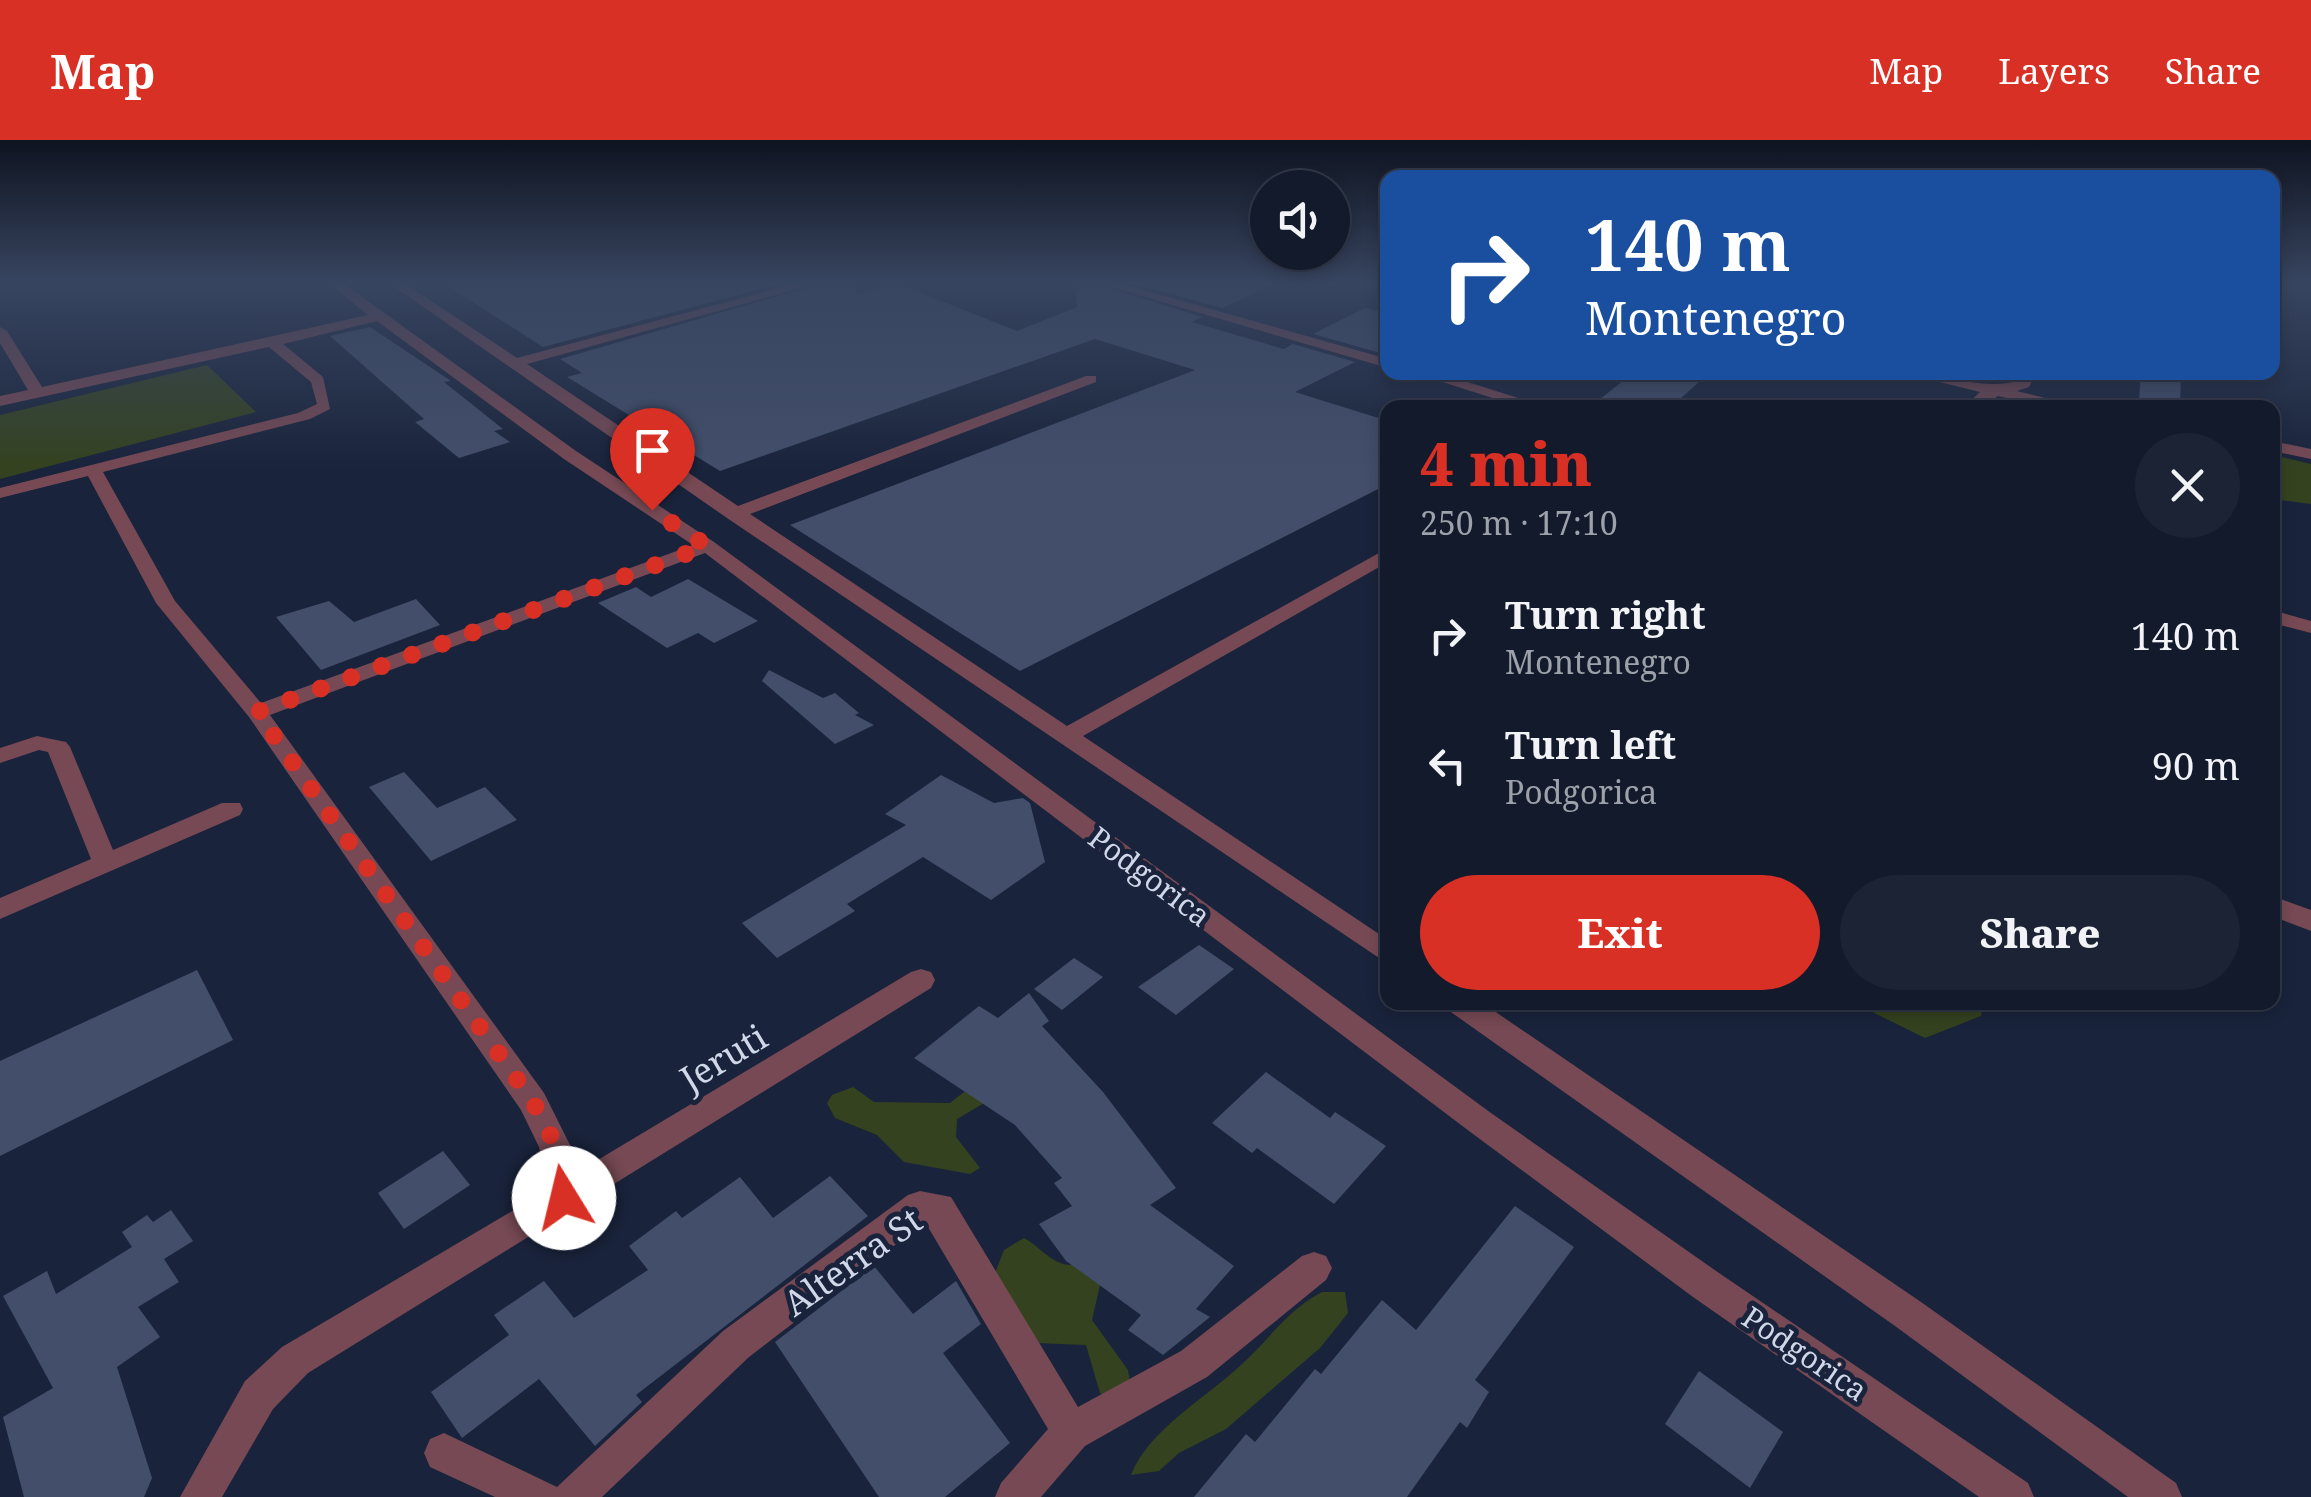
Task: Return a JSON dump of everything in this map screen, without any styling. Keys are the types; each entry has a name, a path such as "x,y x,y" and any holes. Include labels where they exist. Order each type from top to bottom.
{"street":[{"path":"8,344 37,392"},
{"path":"0,402 261,344"},
{"path":"0,493 323,409 318,380 275,344"},
{"name":"Podgorica","path":"418,344 570,455 707,546 1512,1146 2014,1497"},
{"path":"487,344 1380,948"},
{"path":"515,363 584,344"},
{"path":"1319,344 1380,362"},
{"path":"733,514 1092,380"},
{"path":"1445,380 1515,400"},
{"path":"1943,380 2039,400"},
{"path":"1976,400 2024,384 2026,380"},
{"path":"2280,448 2311,454"},
{"path":"93,470 166,603 257,712 533,1102 556,1146 564,1198"},
{"path":"257,712 707,546"},
{"path":"1068,734 1380,558"},
{"path":"2280,618 2311,627"},
{"path":"0,756 37,743 58,747 106,863"},
{"path":"0,909 231,810"},
{"path":"2280,909 2311,921"},
{"name":"Jeruti","path":"200,1497 260,1395 295,1360 921,980"},
{"path":"1470,1010 1892,1303 2162,1497"},
{"name":"Alterra St","path":"574,1497 736,1344 920,1206 940,1208 1071,1432"},
{"path":"1016,1497 1071,1432 1194,1364 1314,1268"},
{"path":"444,1453 540,1497"}],"green space":[{"path":"207,365 256,412 0,479 0,415"},
{"path":"2280,457 2311,464 2311,504 2280,500"},
{"path":"1868,1010 1982,1010 1981,1016 1925,1038"},
{"path":"973,1085 1003,1092 957,1119 956,1137 980,1168 970,1174 904,1162 877,1135 835,1118 827,1103 832,1095 853,1087 874,1102 950,1103"},
{"path":"1024,1238 1056,1261 1079,1264 1100,1285 1092,1320 1128,1370 1130,1382 1111,1401 1100,1393 1086,1345 1035,1343 995,1273 1004,1250"},
{"path":"1322,1292 1345,1292 1348,1313 1320,1348 1226,1429 1179,1453 1159,1471 1131,1475 1139,1458 1164,1429 1241,1365 1298,1308"}],"building":[{"path":"339,344 396,344 451,381 444,382 503,429 494,431 510,442 459,458 415,422 424,419"},
{"path":"611,344 1080,344 720,471 567,377 582,373 560,359"},
{"path":"1112,344 1268,344 1284,349 1294,344 1355,362 1295,392 1380,419 1380,488 1020,671 790,525 1195,370"},
{"path":"1350,344 1380,344 1377,352"},
{"path":"1624,380 1701,380 1679,400 1599,400"},
{"path":"2140,380 2181,380 2180,400 2139,400"},
{"path":"688,579 758,621 714,643 698,633 667,648 598,603 636,587 651,597"},
{"path":"416,599 440,625 321,670 276,617 329,601 354,622"},
{"path":"769,670 823,698 835,693 859,713 855,715 874,725 835,744 762,681"},
{"path":"404,772 437,808 485,787 517,820 431,861 369,787"},
{"path":"941,775 994,803 1023,798 1030,803 1045,862 991,900 923,857 847,904 855,911 777,958 742,923 906,825 885,814"},
{"path":"1199,945 1234,969 1176,1015 1138,987"},
{"path":"1074,958 1103,977 1062,1010 1034,989"},
{"path":"197,970 233,1040 0,1156 0,1061"},
{"path":"1029,993 1049,1021 1042,1026 1103,1092 1176,1188 1150,1205 1234,1266 1196,1309 1210,1317 1163,1355 1128,1330 1141,1315 1066,1261 1039,1224 1072,1206 1054,1183 1062,1178 1015,1125 914,1058 979,1006 998,1018"},
{"path":"1266,1072 1330,1118 1335,1112 1386,1146 1334,1204 1257,1148 1252,1153 1212,1123"},
{"path":"443,1151 470,1185 404,1229 378,1193"},
{"path":"830,1176 868,1216 636,1395 642,1402 595,1446 539,1379 462,1438 431,1392 509,1335 494,1315 544,1281 574,1318 648,1270 629,1246 676,1211 682,1218 740,1177 773,1218"},
{"path":"1515,1206 1574,1247 1475,1380 1489,1392 1467,1428 1460,1422 1407,1497 1194,1497 1246,1434 1255,1442 1315,1369 1321,1374 1382,1300 1416,1330"},
{"path":"171,1210 193,1241 164,1259 179,1282 138,1307 160,1337 117,1367 152,1478 144,1497 24,1497 3,1417 53,1388 3,1296 47,1271 56,1294 132,1247 122,1232 147,1215 153,1222"},
{"path":"874,1266 913,1314 956,1281 981,1324 943,1353 1010,1443 945,1497 879,1497 775,1342"},
{"path":"1699,1371 1783,1432 1750,1488 1665,1424"}],"route":[{"path":"564,1198 556,1146 533,1102 426,956 257,712 584,588 707,546 652,510"}]}
